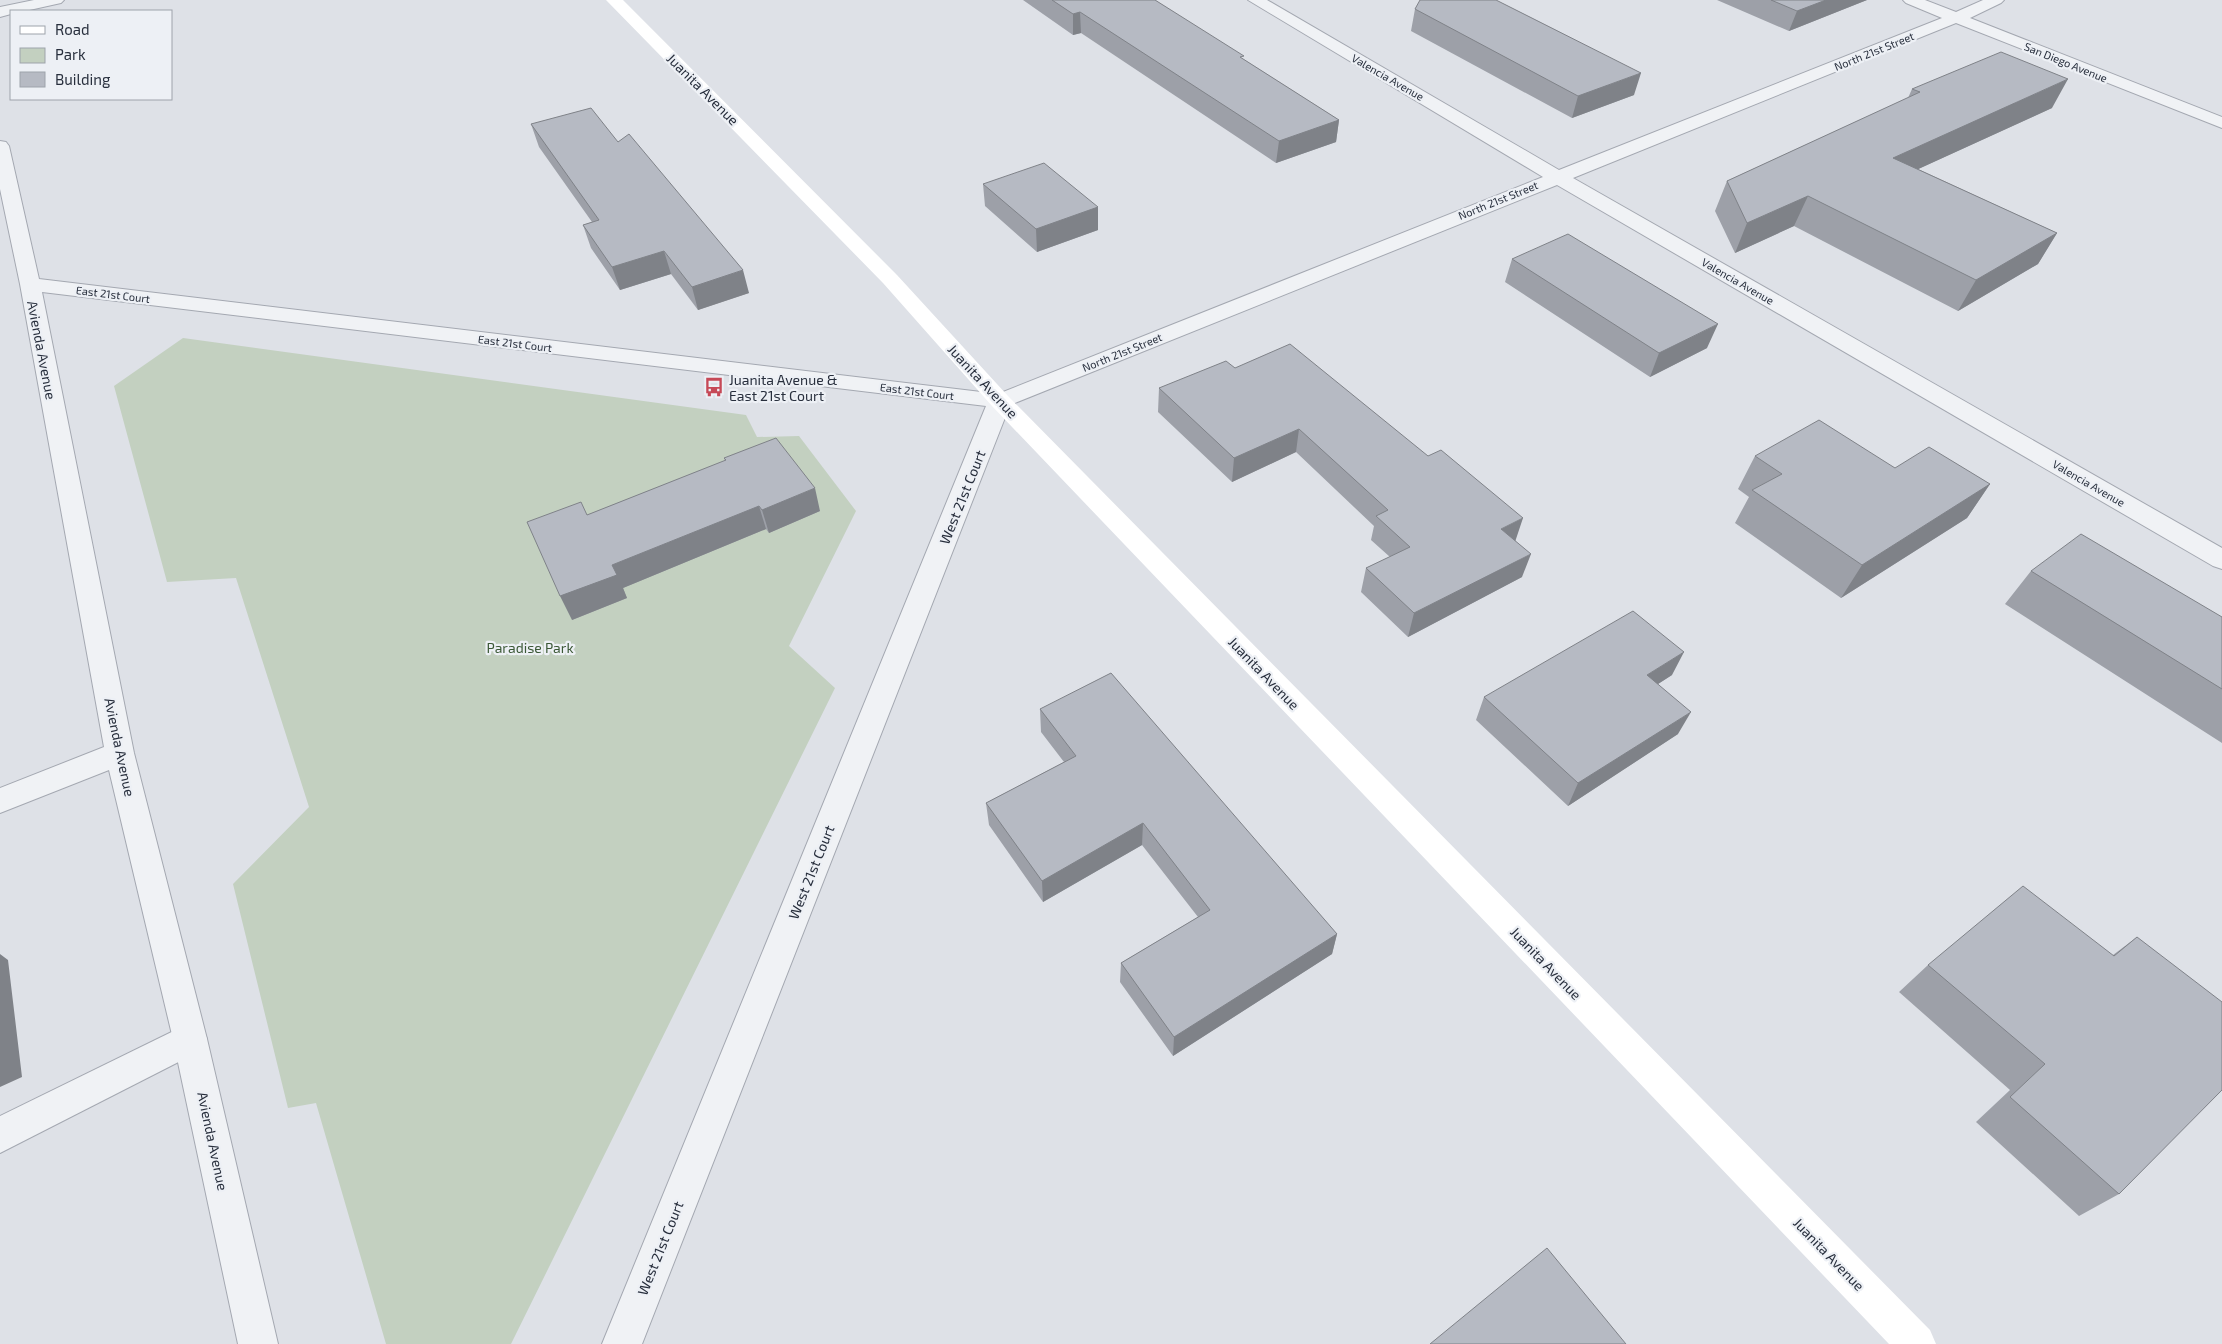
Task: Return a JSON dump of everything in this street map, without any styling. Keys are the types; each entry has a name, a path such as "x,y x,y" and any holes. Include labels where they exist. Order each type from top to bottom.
{"street":[{"path":"0,12 56,0"},
{"name":"Juanita Avenue","path":"614,0 890,279 1000,401 1916,1344"},
{"name":"Valencia Avenue","path":"1256,0 1557,177 2222,560"},
{"name":"San Diego Avenue","path":"1911,0 2222,123"},
{"name":"North 21st Street","path":"1000,401 1956,18 1996,0"},
{"name":"Avienda Avenue","path":"0,146 30,284 120,753 190,1039 258,1344"},
{"name":"East 21st Court","path":"30,284 1000,401"},
{"name":"West 21st Court","path":"622,1344 1000,401"},
{"path":"0,801 120,753"},
{"path":"0,1135 190,1039"}],"green space":[{"name":"Paradise Park","path":"183,338 746,415 757,437 799,436 856,511 789,646 835,688 511,1344 386,1344 316,1103 288,1108 233,884 309,807 236,578 167,582 114,386"}],"building":[{"path":"1052,0 1155,0 1244,56 1240,57 1339,120 1279,141 1080,12 1073,14"},
{"path":"1420,0 1496,0 1641,73 1578,96 1415,9"},
{"path":"1771,0 1826,0 1797,11"},
{"path":"2001,52 2068,79 1893,158 2057,233 1976,280 1808,196 1747,223 1727,181 1920,92 1912,89"},
{"path":"591,108 618,142 629,134 743,270 692,287 664,251 612,267 583,225 599,220 531,124"},
{"path":"1044,163 1098,207 1036,229 983,184"},
{"path":"1568,234 1718,324 1659,353 1512,259"},
{"path":"1290,344 1428,456 1441,450 1523,518 1501,529 1531,554 1414,613 1366,568 1410,547 1376,516 1388,510 1299,429 1234,458 1159,388 1226,361 1235,368"},
{"path":"1819,420 1895,468 1929,447 1990,484 1862,565 1752,490 1782,474 1755,456"},
{"path":"776,438 815,488 762,510 759,506 612,565 617,575 560,596 527,522 581,502 587,515 726,460 724,458"},
{"path":"2081,534 2222,617 2222,689 2031,571"},
{"path":"1633,611 1684,652 1647,675 1691,712 1578,783 1484,697"},
{"path":"1111,673 1337,934 1174,1037 1121,963 1210,910 1143,823 1042,881 986,803 1076,756 1040,709"},
{"path":"2023,886 2114,956 2137,937 2222,1002 2222,1090 2119,1194 2010,1097 2045,1064 1928,965"},
{"path":"1547,1248 1626,1344 1430,1344"}],"place":[{"name":"Juanita Avenue & East 21st Court","path":"714,387"}]}
